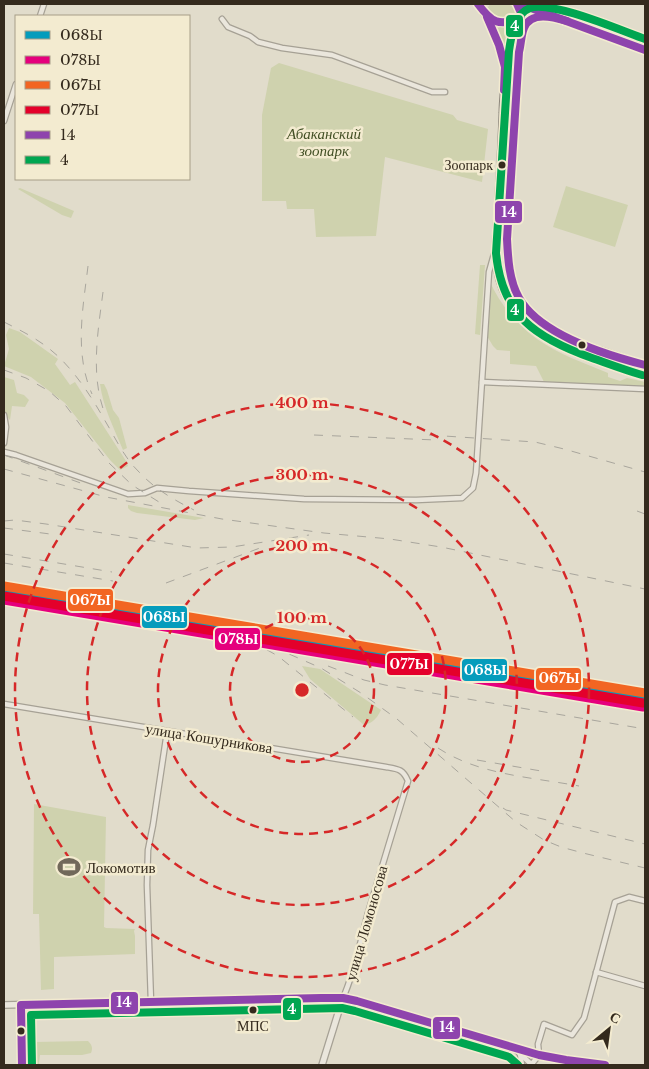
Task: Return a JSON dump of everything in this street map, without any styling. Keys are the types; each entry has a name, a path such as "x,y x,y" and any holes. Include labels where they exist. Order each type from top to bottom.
{"main road":[{"path":"478,4 486,15 499,45 505,67 496,248 498,272 503,289 514,309 533,329 578,353 645,374"},
{"path":"485,4 486,15"},
{"path":"518,4 521,19 506,239 506,253 511,282 521,303 536,319 554,332 645,365"},
{"path":"518,4 645,50"},
{"path":"486,15 500,23 534,16 551,17 567,22"},
{"path":"519,52 524,28 528,20 534,16"}],"street":[{"path":"222,20 228,27 250,36 258,42 282,48 332,55 432,92 445,92"},
{"path":"4,121 15,87"},
{"path":"4,452 128,494 145,493 157,488 304,499 416,500 462,498 473,488 476,473 488,272 496,248"},
{"path":"482,382 645,389"},
{"path":"4,415 6,427 4,443"},
{"name":"улица Кошурникова","path":"4,704 386,767 399,770 405,774 408,781"},
{"path":"151,1002 147,885 148,850 167,732"},
{"name":"улица Ломоносова","path":"322,1065 356,962 367,916 408,781"},
{"path":"518,1051 532,1065 539,1055 538,1044 544,1024 572,1035 584,1018 615,902 629,897 645,901"},
{"path":"596,972 645,986"},
{"path":"4,1005 344,998 383,1008 518,1051 605,1065"},
{"path":"21,1005 22,1065"},
{"path":"518,1051 522,1065"}],"green space":[{"path":"502,3 509,5 516,14 509,19 500,20 489,11 488,7 490,4"},
{"path":"515,26 507,169 510,74 505,50 496,27 507,28"},
{"name":"Абаканский зоопарк","path":"279,63 453,115 457,120 488,129 482,182 385,157 376,236 316,237 314,209 287,209 286,201 262,201 262,115 271,68"},
{"path":"566,186 628,205 615,247 553,227"},
{"path":"20,188 74,211 71,218 62,215 18,189"},
{"path":"480,265 485,265 480,335 475,334"},
{"path":"490,282 510,314 537,339 562,354 608,373 608,377 620,381 627,378 645,382 645,387 544,382 536,366 510,364 510,351 497,350 487,336"},
{"path":"9,328 20,332 58,359 55,364 70,385 75,382 128,466 120,470 110,460 65,403 31,377 4,366 9,349 6,335"},
{"path":"4,377 14,380 17,393 24,395 29,400 25,407 12,406 10,420 4,406"},
{"path":"100,384 104,384 113,410 119,418 127,448 123,450 106,409"},
{"path":"128,505 204,518 195,520 137,513 131,511"},
{"path":"302,666 320,669 381,710 378,715 364,725 310,679"},
{"name":"Локомотив","path":"34,804 106,817 104,927 135,929 135,954 54,957 54,989 41,990 39,914 33,914"},
{"path":"88,1041 92,1047 91,1053 82,1055 40,1055 40,1065 32,1065 34,1042"}],"railway":[{"path":"88,266 81,330 83,363 92,394"},
{"path":"103,292 97,338 96,369 100,399 105,414"},
{"path":"4,322 42,343 64,362 86,390 134,467 158,489 194,510"},
{"path":"4,370 26,378 49,391 66,406 109,463 132,485 165,504"},
{"path":"314,435 436,440"},
{"path":"429,435 535,442 645,472"},
{"path":"4,455 86,485"},
{"path":"4,469 106,497 222,519 441,547 645,589"},
{"path":"637,511 645,514"},
{"path":"4,521 15,520 46,524 197,548 232,547 309,535"},
{"path":"4,528 50,534"},
{"path":"166,583 260,548"},
{"path":"4,554 112,572"},
{"path":"4,563 113,581"},
{"path":"4,581 20,585"},
{"path":"28,604 116,619 187,625"},
{"path":"251,641 278,656 353,717"},
{"path":"273,647 321,668 361,693 397,719 516,822 544,840 561,847 645,868"},
{"path":"328,666 364,680 385,685 645,729"},
{"path":"438,748 454,757 488,770 579,786"},
{"path":"477,760 541,771"},
{"path":"503,808 645,844"}],"transit line":[{"name":"14","path":"478,4 492,19 501,22 521,19 521,13 517,4"},
{"name":"14","path":"520,4 645,50"},
{"name":"4","path":"642,375 611,365 554,342 525,322 514,309 506,293 496,253 509,51 514,27 520,15 530,8 554,8 645,39"},
{"name":"14","path":"487,17 499,45 505,67 504,90"},
{"name":"14","path":"567,21 549,17 537,17 527,23 522,34 519,52 507,239 511,277 519,298 542,323 575,342 612,356 645,365"},
{"name":"067Ы","path":"4,586 645,693"},
{"name":"068Ы","path":"4,590 645,697"},
{"name":"077Ы","path":"4,596 643,703"},
{"name":"078Ы","path":"4,600 643,707"},
{"name":"14","path":"22,1065 21,1005 321,998 343,998 357,1001 539,1055 605,1065"},
{"name":"4","path":"32,1065 31,1015 342,1008 509,1057 518,1065"}],"place":[{"name":"Зоопарк","path":"502,165"},
{"name":"Локомотив","path":"69,867"},
{"name":"МПС","path":"253,1010"}]}
